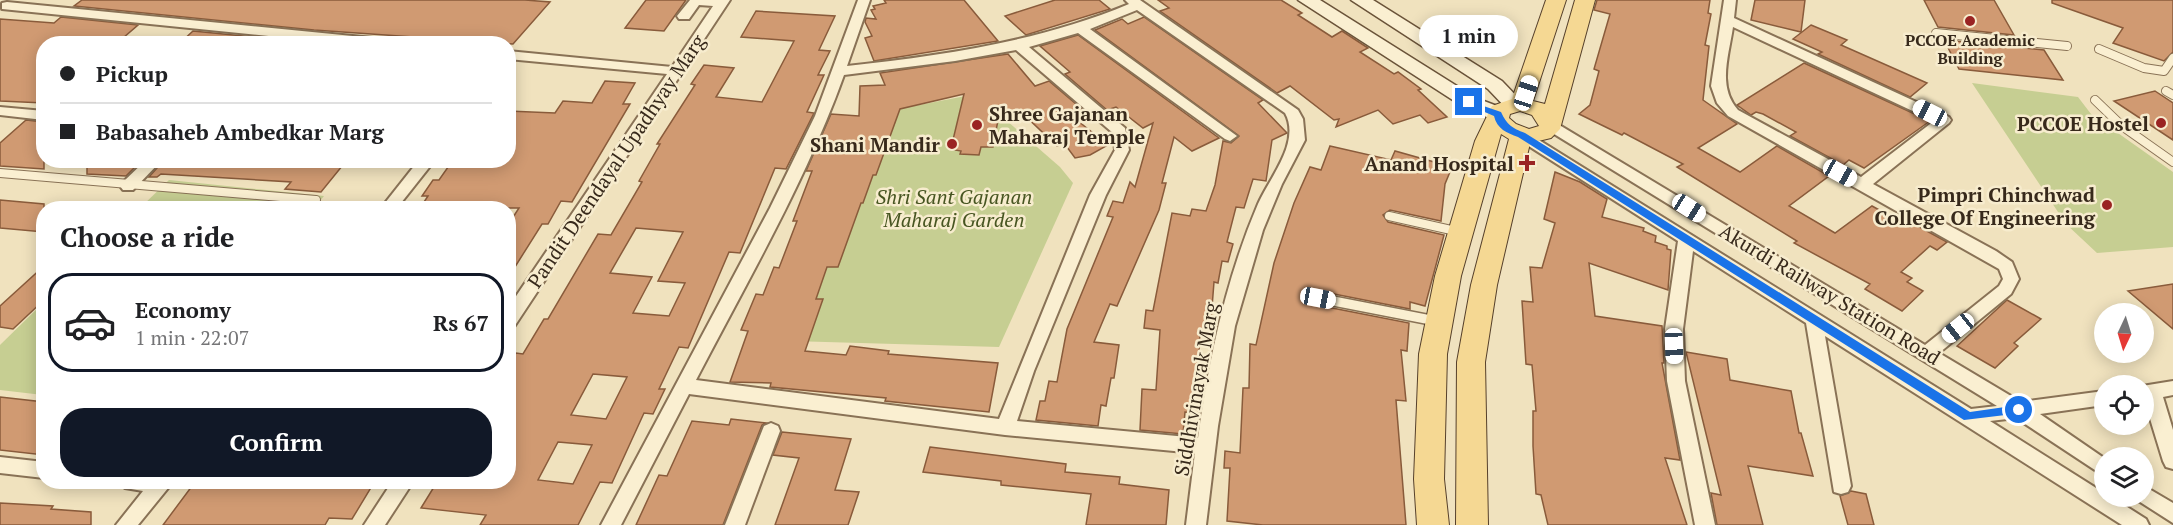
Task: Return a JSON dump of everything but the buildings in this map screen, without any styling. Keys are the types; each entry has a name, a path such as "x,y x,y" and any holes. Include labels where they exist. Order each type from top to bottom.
{"main road":[{"path":"1307,0 1469,102 1508,110 1540,110 1551,124"},
{"path":"1360,0 1496,85 1508,110 1509,130 1521,135 1541,135 1551,124 1585,0"},
{"path":"1433,525 1430,479 1433,354 1460,232 1486,141 1508,110 1556,0"},
{"path":"1472,525 1472,362 1484,285 1521,135"}],"street":[{"path":"684,16 696,0 723,2"},
{"path":"611,525 778,208 822,116 864,0"},
{"path":"1731,0 1718,86 1724,103 1733,113 2006,266 2011,279 2005,290 1927,353"},
{"name":"Pandit Deendayal Upadhyay Marg","path":"516,310 723,2"},
{"path":"839,71 967,57 1022,47 1081,28 1135,2"},
{"name":"Siddhivinayak Marg","path":"1135,2 1291,110 1299,129 1298,140 1267,198 1236,289 1214,384 1196,525"},
{"path":"7,5 314,36"},
{"path":"1728,20 1944,120 1861,185"},
{"path":"1081,28 1230,136"},
{"path":"1005,427 1025,371 1098,195 1122,150 1123,140 1120,131 1022,47"},
{"path":"516,59 675,71"},
{"path":"2,113 36,115"},
{"name":"Akurdi Railway Station Road","path":"1551,124 2019,410 2094,461"},
{"name":"Akurdi Railway Station Road","path":"1521,135 2139,525"},
{"path":"128,186 147,168"},
{"path":"394,201 421,168"},
{"path":"1686,239 1674,329 1676,381 1705,525"},
{"path":"1814,321 1841,486"},
{"path":"684,386 1005,427 1205,446"},
{"path":"2154,391 2173,388"},
{"path":"1968,417 2094,399"},
{"path":"2154,409 2173,461"},
{"path":"735,525 771,431"},
{"path":"0,465 36,469"},
{"path":"126,525 157,489"},
{"path":"374,525 398,489"},
{"path":"2154,501 2173,514"}],"lane":[{"path":"1936,33 2067,46"},
{"path":"2099,49 2144,68 2164,70 2173,58"},
{"path":"2095,100 2129,133 2173,162"},
{"path":"0,173 128,186 316,200"},
{"path":"1389,216 1460,232"},
{"path":"1318,298 1439,322"}],"green space":[{"path":"1972,83 2078,97 2091,114 2173,172 2173,247 2097,253 2066,224"},
{"name":"Shri Sant Gajanan Maharaj Garden","path":"976,94 1060,167 1073,183 999,347 791,341 888,111"},
{"path":"169,180 324,196 320,201 147,201"},
{"path":"36,310 36,394 0,390 0,345"}],"place":[{"name":"PCCOE Academic Building","path":"1970,21"},
{"name":"PCCOE Hostel","path":"2161,123"},
{"name":"Shree Gajanan Maharaj Temple","path":"977,125"},
{"name":"Shani Mandir","path":"952,144"},
{"name":"Anand Hospital","path":"1527,163"},
{"name":"Pimpri Chinchwad College Of Engineering","path":"2107,205"}],"route":[{"path":"1469,102 1498,114 1500,123 1509,130 1521,135 1968,417 2019,410"}]}
